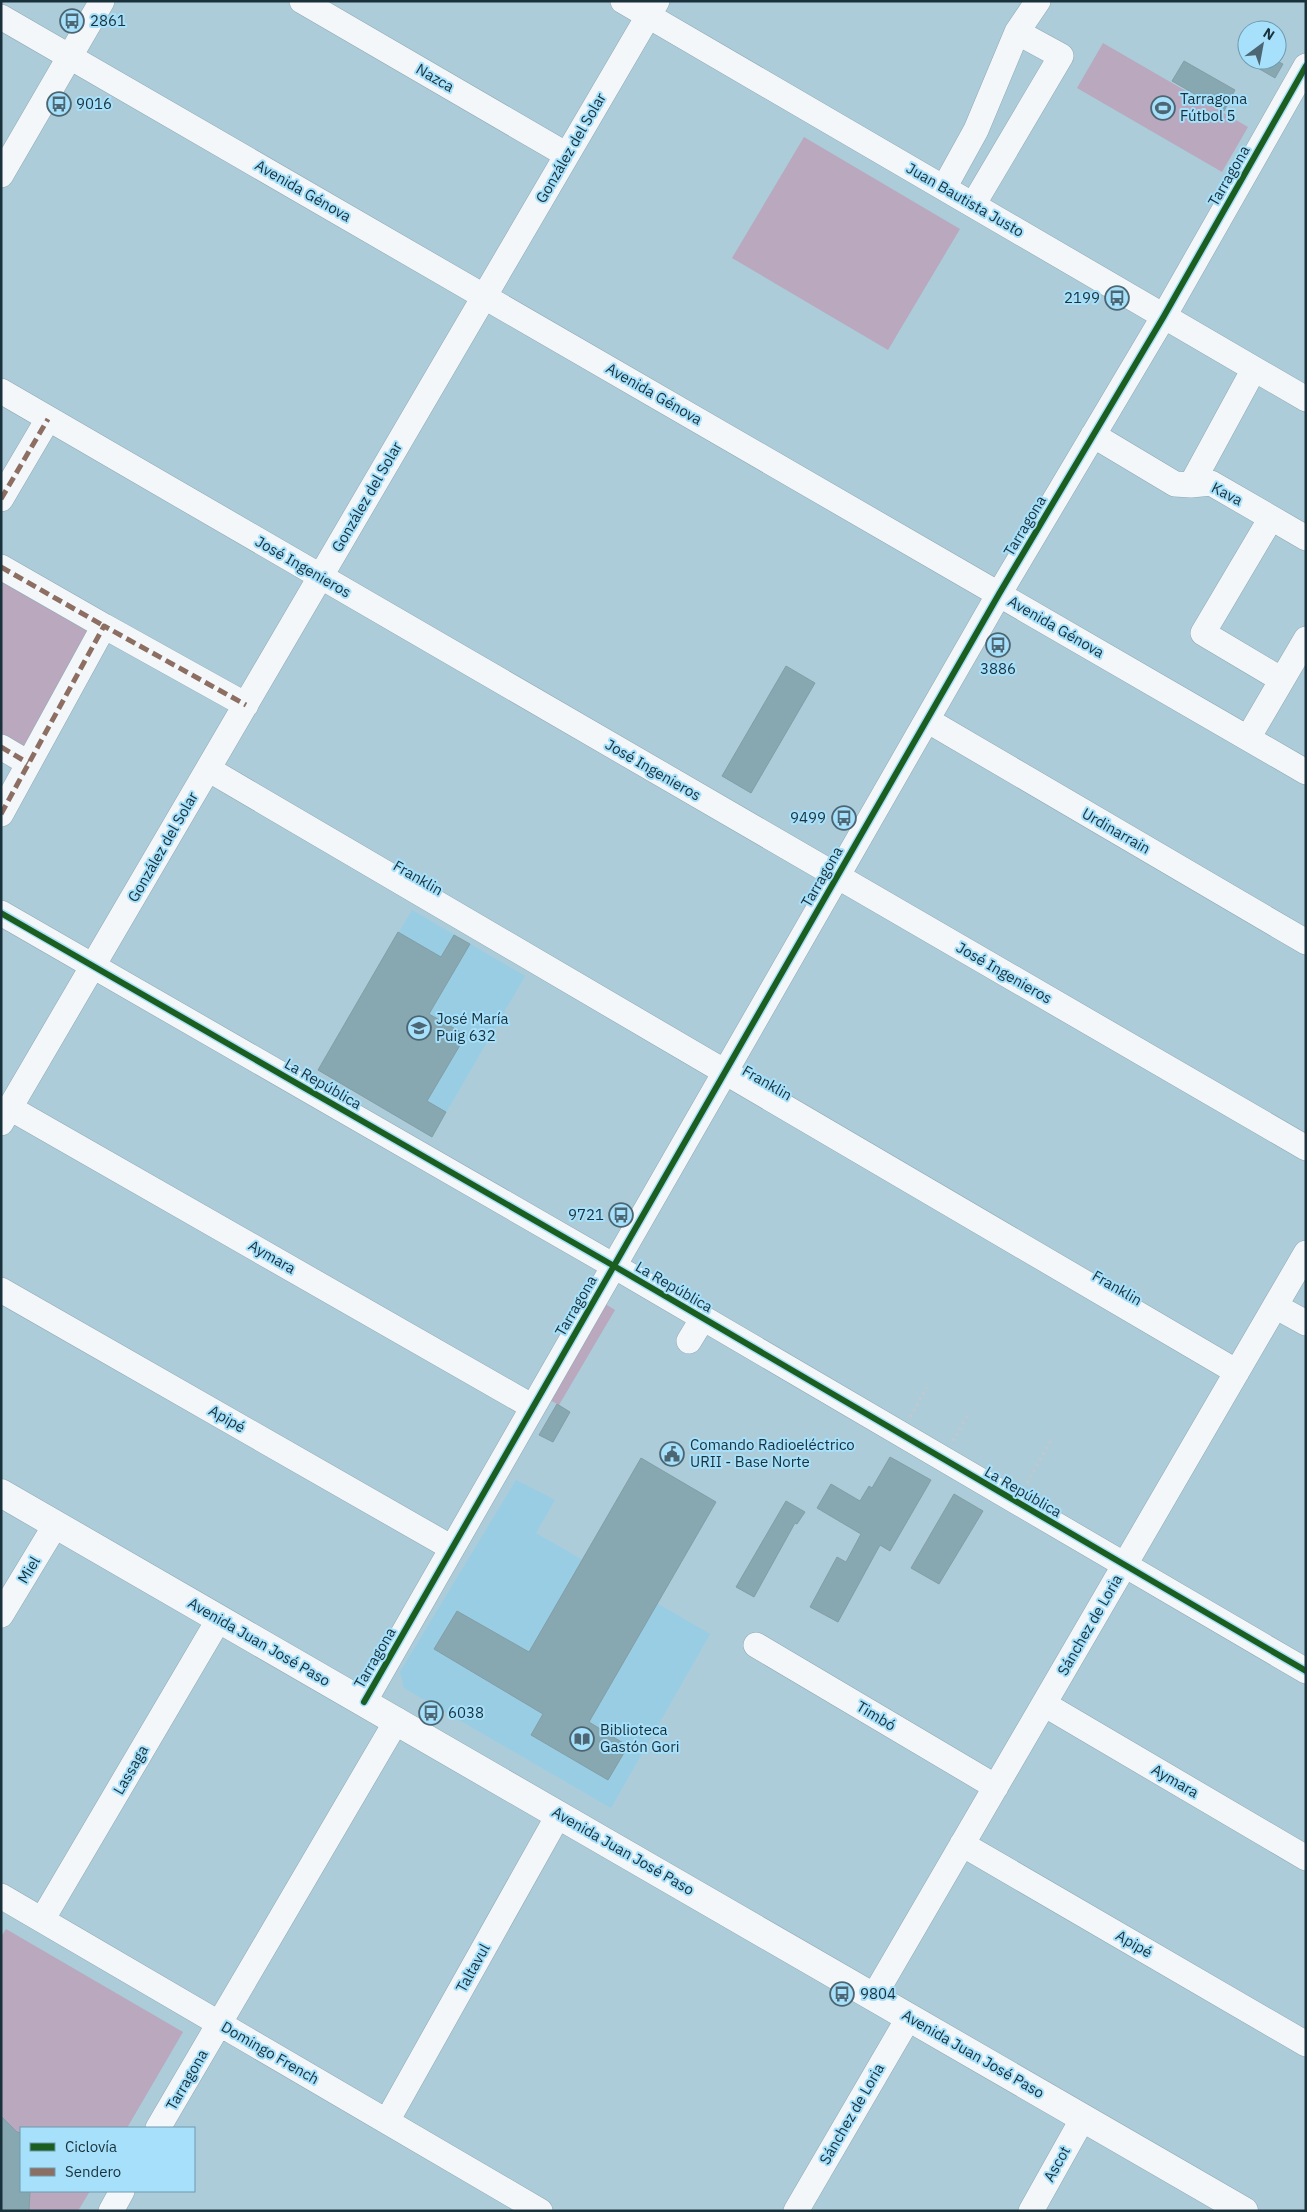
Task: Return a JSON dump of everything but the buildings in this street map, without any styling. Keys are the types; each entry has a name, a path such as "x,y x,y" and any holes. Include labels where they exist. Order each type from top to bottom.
{"main road":[{"name":"Avenida Juan José Paso","path":"1,1493 397,1720 1244,2211"}],"street":[{"path":"1,175 102,1"},
{"name":"Nazca","path":"302,1 567,155"},
{"name":"Juan Bautista Justo","path":"623,1 653,9 973,205 1254,369 1302,389"},
{"path":"944,188 976,130 1017,32 1038,1"},
{"name":"González del Solar","path":"6,1116 653,9"},
{"name":"Avenida Génova","path":"1,17 1306,772"},
{"path":"973,205 1061,56 1017,32"},
{"name":"Tarragona","path":"364,1702 999,594 1164,316 1306,66"},
{"path":"1191,485 1254,369"},
{"name":"José Ingenieros","path":"1,391 1306,1148"},
{"path":"1,498 48,419"},
{"name":"Kava","path":"1093,435 1175,484 1211,483 1306,538"},
{"path":"1271,518 1203,633 1282,680"},
{"path":"1,567 246,705"},
{"path":"1,814 104,626"},
{"path":"1248,738 1282,680 1303,649"},
{"name":"Urdinarrain","path":"927,720 1306,942"},
{"path":"1,747 28,763"},
{"name":"Franklin","path":"208,769 1236,1372"},
{"name":"La República","path":"1,913 703,1318 905,1426 1022,1493 1124,1566 1306,1671"},
{"name":"Aymara","path":"6,1116 533,1406"},
{"name":"Sánchez de Loria","path":"874,1996 1306,1253"},
{"name":"Apipé","path":"1,1290 452,1548"},
{"path":"1275,1306 1306,1323"},
{"path":"689,1341 703,1318"},
{"name":"Miel","path":"1,1615 56,1524"},
{"name":"Lassaga","path":"42,1920 219,1619"},
{"name":"Timbó","path":"756,1645 996,1787"},
{"name":"Aymara","path":"1044,1704 1306,1858"},
{"name":"Tarragona","path":"159,2127 397,1720"},
{"name":"Taltavul","path":"387,2122 559,1814"},
{"name":"Apipé","path":"962,1844 1306,2044"},
{"name":"Domingo French","path":"1,1896 540,2211"},
{"name":"Sánchez de Loria","path":"796,2211 909,2017"},
{"name":"Ascot","path":"1031,2211 1083,2118"},
{"path":"110,2211 121,2192"}],"path":[{"path":"905,1426 927,1388"},
{"path":"947,1451 967,1416"},
{"path":"1022,1493 1053,1438"}],"shaded area":[{"name":"Tarragona Fútbol 5","path":"1103,43 1248,127 1222,172 1077,88"},
{"path":"804,137 960,229 888,350 732,258"},
{"path":"1,576 92,630 26,746 17,749 1,740"},
{"name":"José María Puig 632","path":"412,910 525,976 432,1137 318,1070"},
{"path":"602,1302 615,1310 559,1405 548,1399"},
{"path":"516,1480 555,1500 536,1533 710,1634 611,1808 404,1688 400,1672"},
{"path":"6,1929 183,2032 128,2127 20,2127 20,2192 89,2192 78,2211 1,2211 1,1937"}],"marked path":[{"path":"1,499 48,419"},
{"path":"1,567 104,626"},
{"path":"1,814 104,626 246,705"},
{"path":"1,747 28,763"}],"cycle path":[{"path":"364,1702 999,594 1164,316 1306,66"},
{"path":"1,913 614,1266 1306,1671"}],"place":[{"name":"2861","path":"72,21"},
{"name":"9016","path":"59,104"},
{"name":"Tarragona Fútbol 5","path":"1163,108"},
{"name":"2199","path":"1117,298"},
{"name":"3886","path":"998,645"},
{"name":"9499","path":"844,818"},
{"name":"José María Puig 632","path":"419,1028"},
{"name":"9721","path":"621,1215"},
{"name":"Comando Radioeléctrico URII - Base Norte","path":"672,1454"},
{"name":"6038","path":"431,1713"},
{"name":"Biblioteca Gastón Gori","path":"582,1739"},
{"name":"9804","path":"842,1994"}]}
